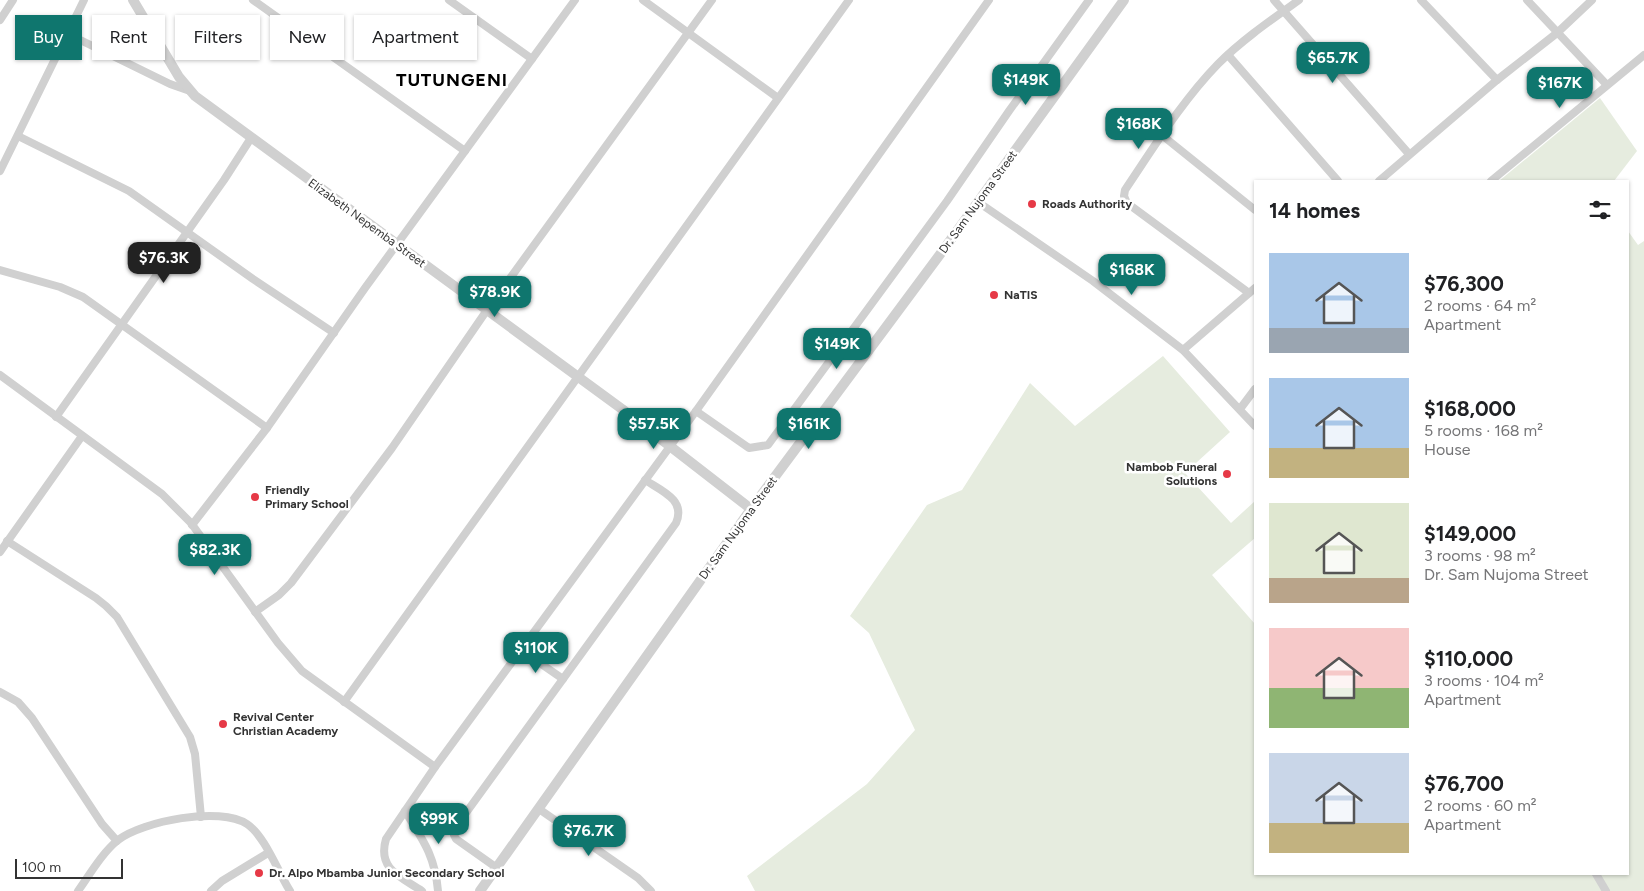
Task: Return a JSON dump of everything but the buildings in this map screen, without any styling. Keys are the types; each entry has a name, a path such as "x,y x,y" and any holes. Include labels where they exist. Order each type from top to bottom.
{"street":[{"path":"0,20 13,0"},
{"path":"77,15 84,0"},
{"name":"Elizabeth Nepemba Street","path":"133,0 179,76 190,91 204,104 578,376 751,509"},
{"path":"254,0 465,151"},
{"path":"449,0 532,59"},
{"path":"192,525 267,428 575,0"},
{"path":"643,0 778,98"},
{"path":"256,612 279,595 291,583 392,448 487,310 712,0"},
{"path":"344,702 849,0"},
{"path":"422,891 386,864 383,857 383,848 386,839 435,767 696,411 989,0"},
{"path":"696,411 750,448 768,445 947,201 1089,0"},
{"name":"Dr. Sam Nujoma Street","path":"480,891 751,509 978,202 1124,0"},
{"path":"1274,0 1409,154"},
{"path":"1183,350 1252,290 1127,202 1124,196 1125,190 1192,95 1228,55 1299,0"},
{"path":"1421,0 1497,80"},
{"path":"1527,0 1606,84"},
{"path":"1380,180 1497,80 1557,33 1592,0"},
{"path":"82,41 170,84 190,91"},
{"path":"1228,55 1337,180"},
{"path":"1492,180 1606,84 1644,55"},
{"path":"0,171 55,60"},
{"path":"18,136 129,190 334,333"},
{"path":"1163,136 1254,209"},
{"path":"56,417 188,232 251,138"},
{"path":"978,202 1093,281 1183,350 1254,425"},
{"path":"0,270 60,287 83,297 267,428"},
{"path":"0,375 162,494 192,525 297,665 314,680 435,767"},
{"path":"1240,409 1254,390"},
{"path":"0,552 82,436"},
{"path":"497,868 456,839 454,835 455,828 676,523 679,516 678,505 645,480"},
{"path":"8,541 96,598 117,618 190,736 195,754 201,817"},
{"path":"521,650 563,680"},
{"path":"0,692 18,702 32,718 96,816 117,841"},
{"path":"539,810 638,878 651,891"},
{"path":"405,811 427,846 438,891"},
{"path":"78,891 100,860 117,841 134,831 154,823 201,817 235,818 246,824 260,839 290,891"},
{"path":"211,891 222,881 268,853"},
{"path":"1597,875 1606,891"}],"shaded area":[{"path":"1600,98 1637,151 1615,180 1500,180"},
{"path":"1629,232 1638,245 1644,241 1644,891 755,891 747,876 867,784 915,730 869,633 850,616 927,505 962,490 1030,383 1075,426 1163,356 1230,432 1185,473 1231,523 1254,502 1254,539 1212,575 1254,623 1254,875 1629,875"}],"place":[{"name":"Roads Authority","path":"1032,204"},
{"name":"NaTIS","path":"994,295"},
{"name":"Nambob Funeral Solutions","path":"1227,474"},
{"name":"Friendly Primary School","path":"255,497"},
{"name":"Revival Center Christian Academy","path":"223,724"},
{"name":"Dr. Alpo Mbamba Junior Secondary School","path":"259,873"}],"district":[{"name":"TUTUNGENI","path":"452,80"}]}
